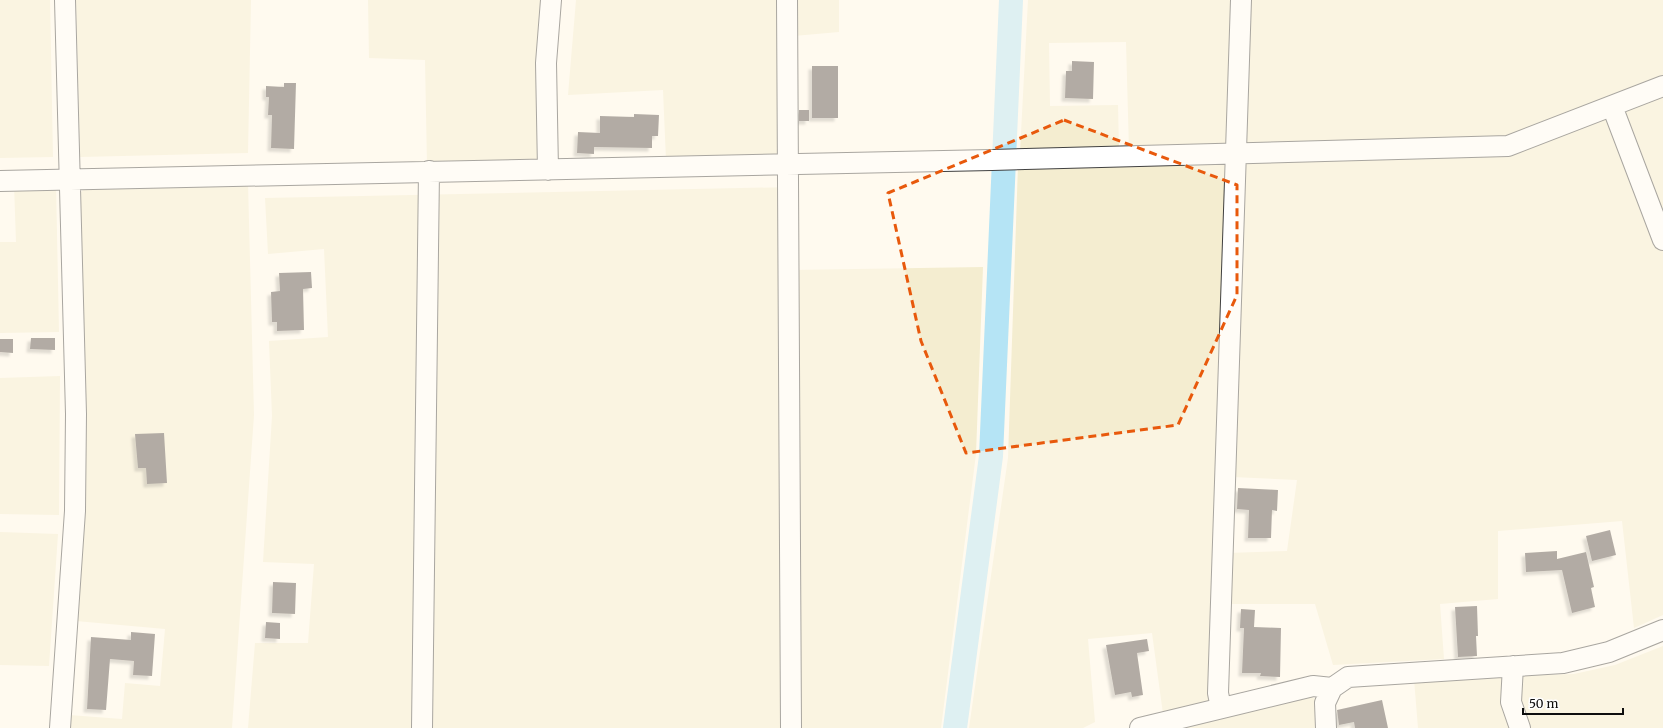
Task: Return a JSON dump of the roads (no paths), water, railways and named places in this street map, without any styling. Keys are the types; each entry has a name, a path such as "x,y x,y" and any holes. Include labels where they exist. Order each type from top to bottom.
{"street":[{"path":"60,728 75,511 76,414 65,0"},
{"path":"548,170 546,63 552,0"},
{"path":"787,0 790,728"},
{"path":"1221,708 1218,693 1241,0"},
{"path":"0,181 992,160 1508,146 1663,86"},
{"path":"1612,106 1663,240"},
{"path":"422,728 429,171"},
{"path":"1326,728 1325,703 1332,688 1348,677 1563,663 1610,652 1663,630"},
{"path":"1512,666 1512,702 1520,728"},
{"path":"1140,728 1313,686 1332,688"}],"waterway":[{"path":"955,728 991,456 1011,0"}]}
